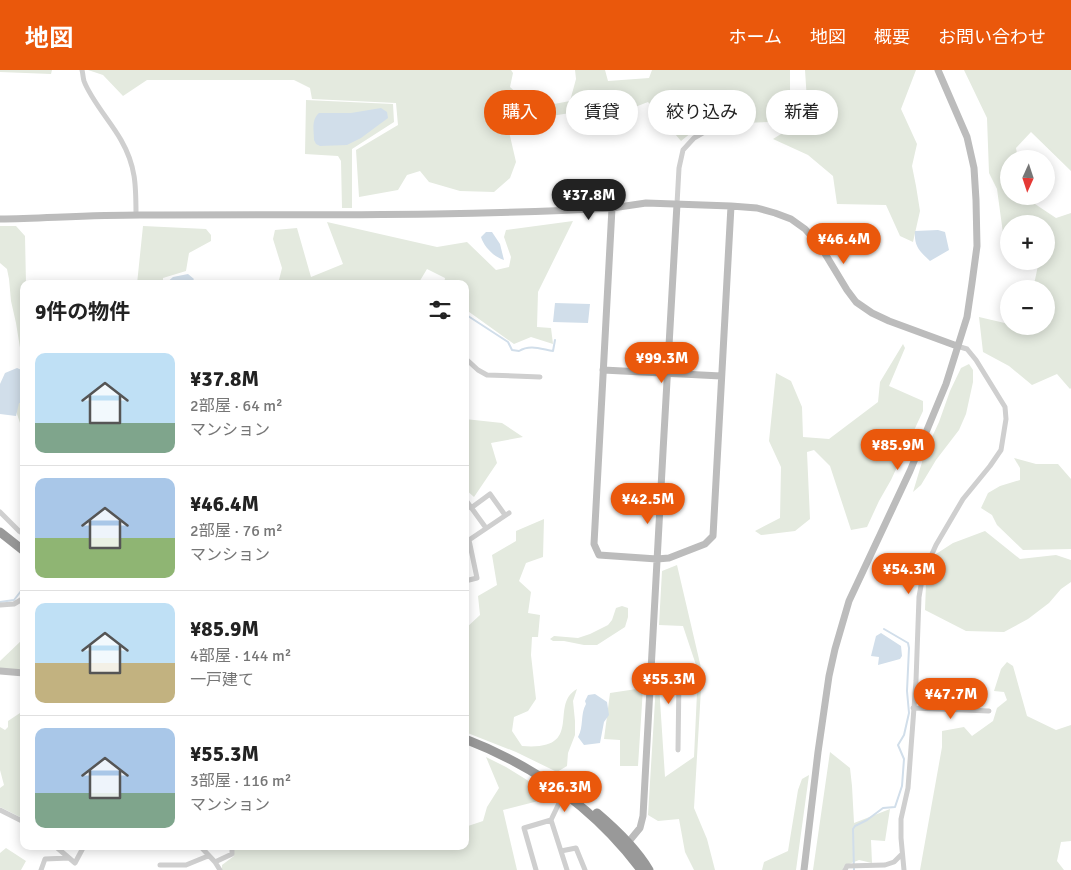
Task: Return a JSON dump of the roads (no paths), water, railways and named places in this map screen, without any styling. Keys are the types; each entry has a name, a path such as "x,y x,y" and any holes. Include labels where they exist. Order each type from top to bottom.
{"highway":[{"path":"0,532 20,548"},
{"path":"469,742 525,764 548,776 613,827 641,870"},
{"path":"504,756 546,780 566,795 626,845 649,870"}],"street":[{"path":"82,70 84,82 121,140 130,160 136,182 136,214"},
{"path":"804,870 818,752 829,676 835,649 849,602 910,471 946,384 966,317 972,282 977,246 974,168 966,137 938,70"},
{"path":"626,845 640,828 643,816 679,168 683,150 699,135"},
{"path":"0,218 136,214 431,214 565,211 612,208 646,203 757,208 775,213 805,229 824,252 856,302 872,313 889,321 967,348 1005,407 1006,419 1001,450 963,499 936,545 923,574 919,597 908,788 901,819 904,870"},
{"path":"612,208 594,544 599,555 657,559 669,558 705,544 713,536 731,206"},
{"path":"469,362 478,370 488,375 540,377"},
{"path":"603,370 721,376"},
{"path":"469,579 477,578 469,540 507,514 490,494 471,508"},
{"path":"469,505 486,528"},
{"path":"0,512 20,532"},
{"path":"0,605 14,604 20,600"},
{"path":"650,668 674,672 679,677 678,750"},
{"path":"0,671 20,673"},
{"path":"913,708 989,711"},
{"path":"566,795 561,799 551,820 567,870"},
{"path":"0,810 20,820"},
{"path":"536,870 524,828 551,820"},
{"path":"561,851 576,848 585,870"},
{"path":"60,850 75,863"},
{"path":"74,870 75,863 82,850"},
{"path":"203,850 220,870"},
{"path":"215,862 232,854 232,850"},
{"path":"845,870 848,866 885,865 894,862 902,854"},
{"path":"160,865 186,865 208,856"},
{"path":"41,870 45,859 70,858"}],"waterway":[{"path":"469,317 508,342 512,350 519,351 531,347 553,351 555,340"},
{"path":"0,602 14,600 20,592"},
{"path":"854,870 853,829 883,808 895,807 902,786 904,759 898,745 904,735 909,713 907,691 909,648 908,643 884,629"}]}
